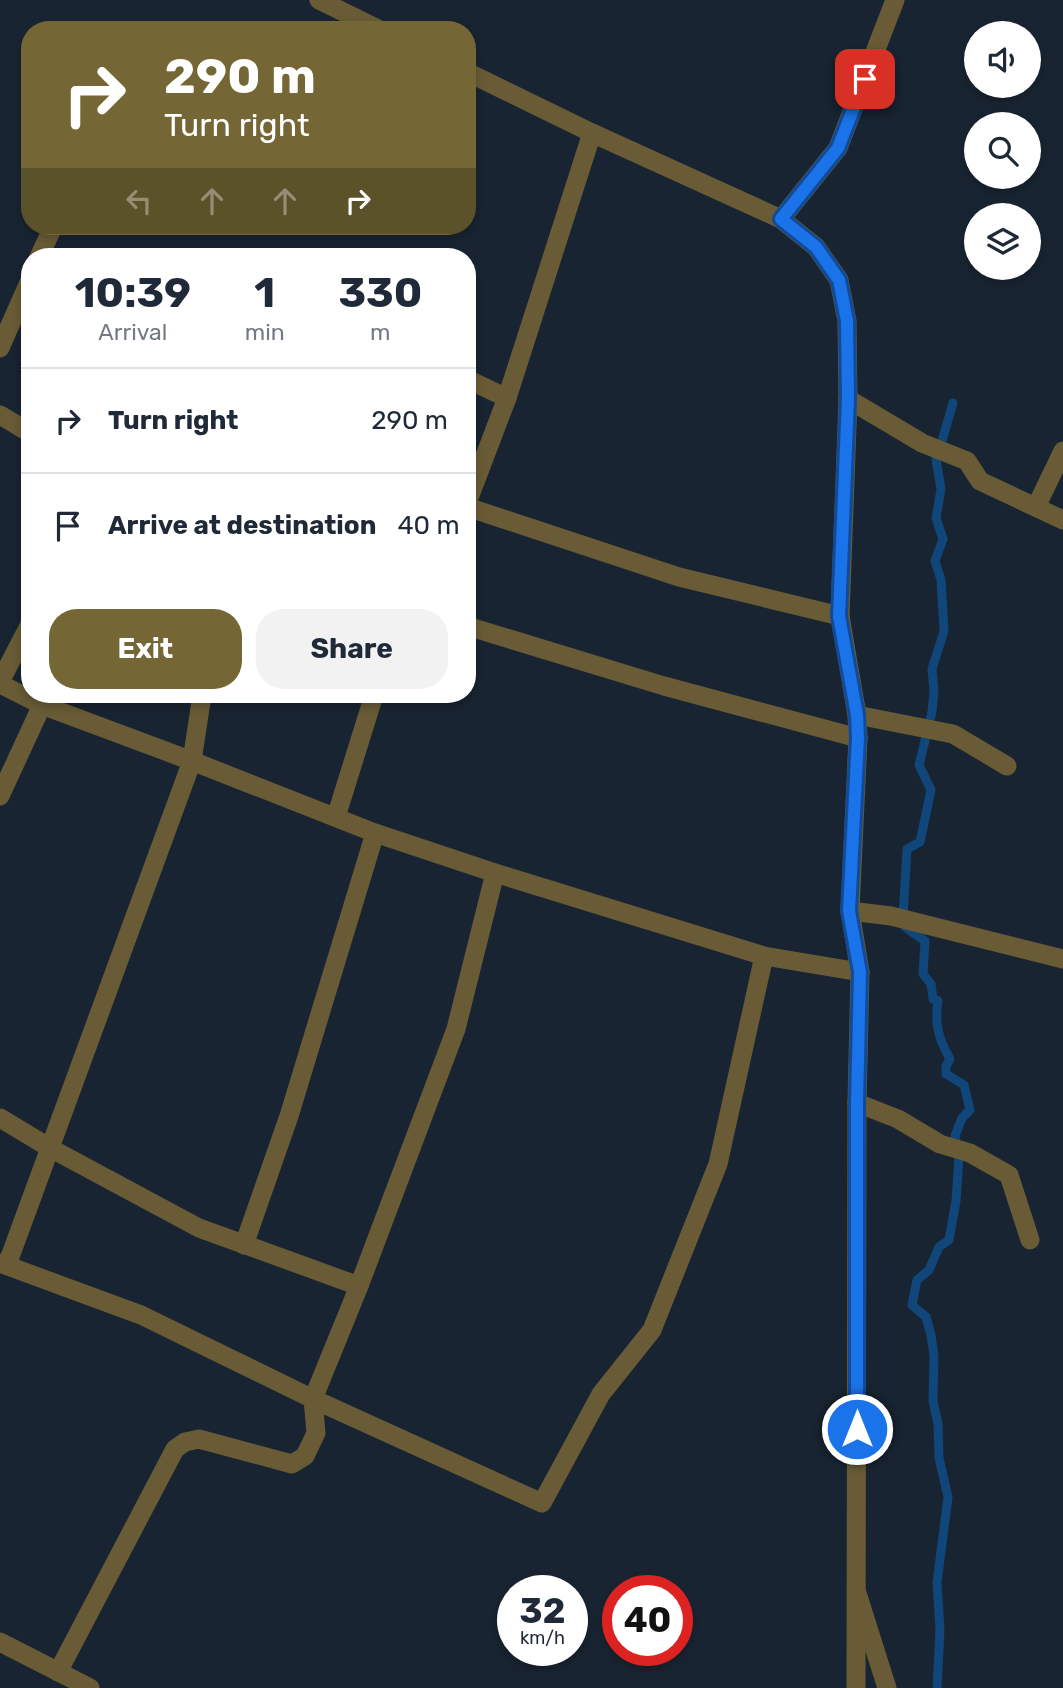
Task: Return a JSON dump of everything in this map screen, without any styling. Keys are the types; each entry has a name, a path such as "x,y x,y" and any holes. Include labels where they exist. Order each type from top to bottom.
{"street":[{"path":"320,0 362,21"},
{"path":"781,219 838,148 895,0"},
{"path":"476,76 592,133 781,219 816,247 839,280 847,321 848,399 839,616 857,715 858,738 849,911 860,972 857,1103 856,1688"},
{"path":"476,482 508,398 592,133"},
{"path":"0,348 21,300"},
{"path":"476,383 508,398"},
{"path":"848,399 929,445 967,461 980,481 1063,520"},
{"path":"0,415 21,428"},
{"path":"1036,507 1063,451"},
{"path":"476,508 679,577 839,616"},
{"path":"476,629 664,686 858,738"},
{"path":"21,642 0,683 21,694"},
{"path":"38,703 375,833 495,873 764,956 860,972"},
{"path":"201,703 192,761 50,1148 3,1264 141,1315 313,1399 542,1503 601,1394 652,1330 718,1164 764,956"},
{"path":"336,817 372,703"},
{"path":"0,796 42,705"},
{"path":"857,715 953,734 1007,766"},
{"path":"244,1245 289,1116 375,833"},
{"path":"58,1672 175,1449 185,1442 199,1439 292,1464 305,1457 316,1433 313,1399 359,1286 456,1029 495,873"},
{"path":"849,911 900,919 1063,958"},
{"path":"857,1103 898,1119 940,1144 970,1153 1009,1175 1030,1240"},
{"path":"0,1118 199,1228 359,1286"},
{"path":"857,1592 887,1688"},
{"path":"0,1642 90,1688"}],"waterway":[{"path":"942,441 953,403"},
{"path":"936,459 941,489 936,518 943,539 935,561 941,580 944,631 932,669 932,712 919,765 931,790 920,842 907,849 903,917 905,927 925,941 923,974 931,984 933,999 938,1001 938,1031 950,1059 946,1074 964,1085 970,1110 962,1118 955,1136 959,1157 956,1201 949,1240 939,1247 929,1270 917,1280 912,1305 926,1317 931,1335 934,1356 933,1401 938,1424 939,1458 948,1497 937,1583 940,1630 937,1688"}],"route":[{"path":"857,1429 857,1103 860,972 849,911 858,738 857,715 839,616 848,399 847,321 839,280 816,247 781,219 838,148 865,79"}]}
